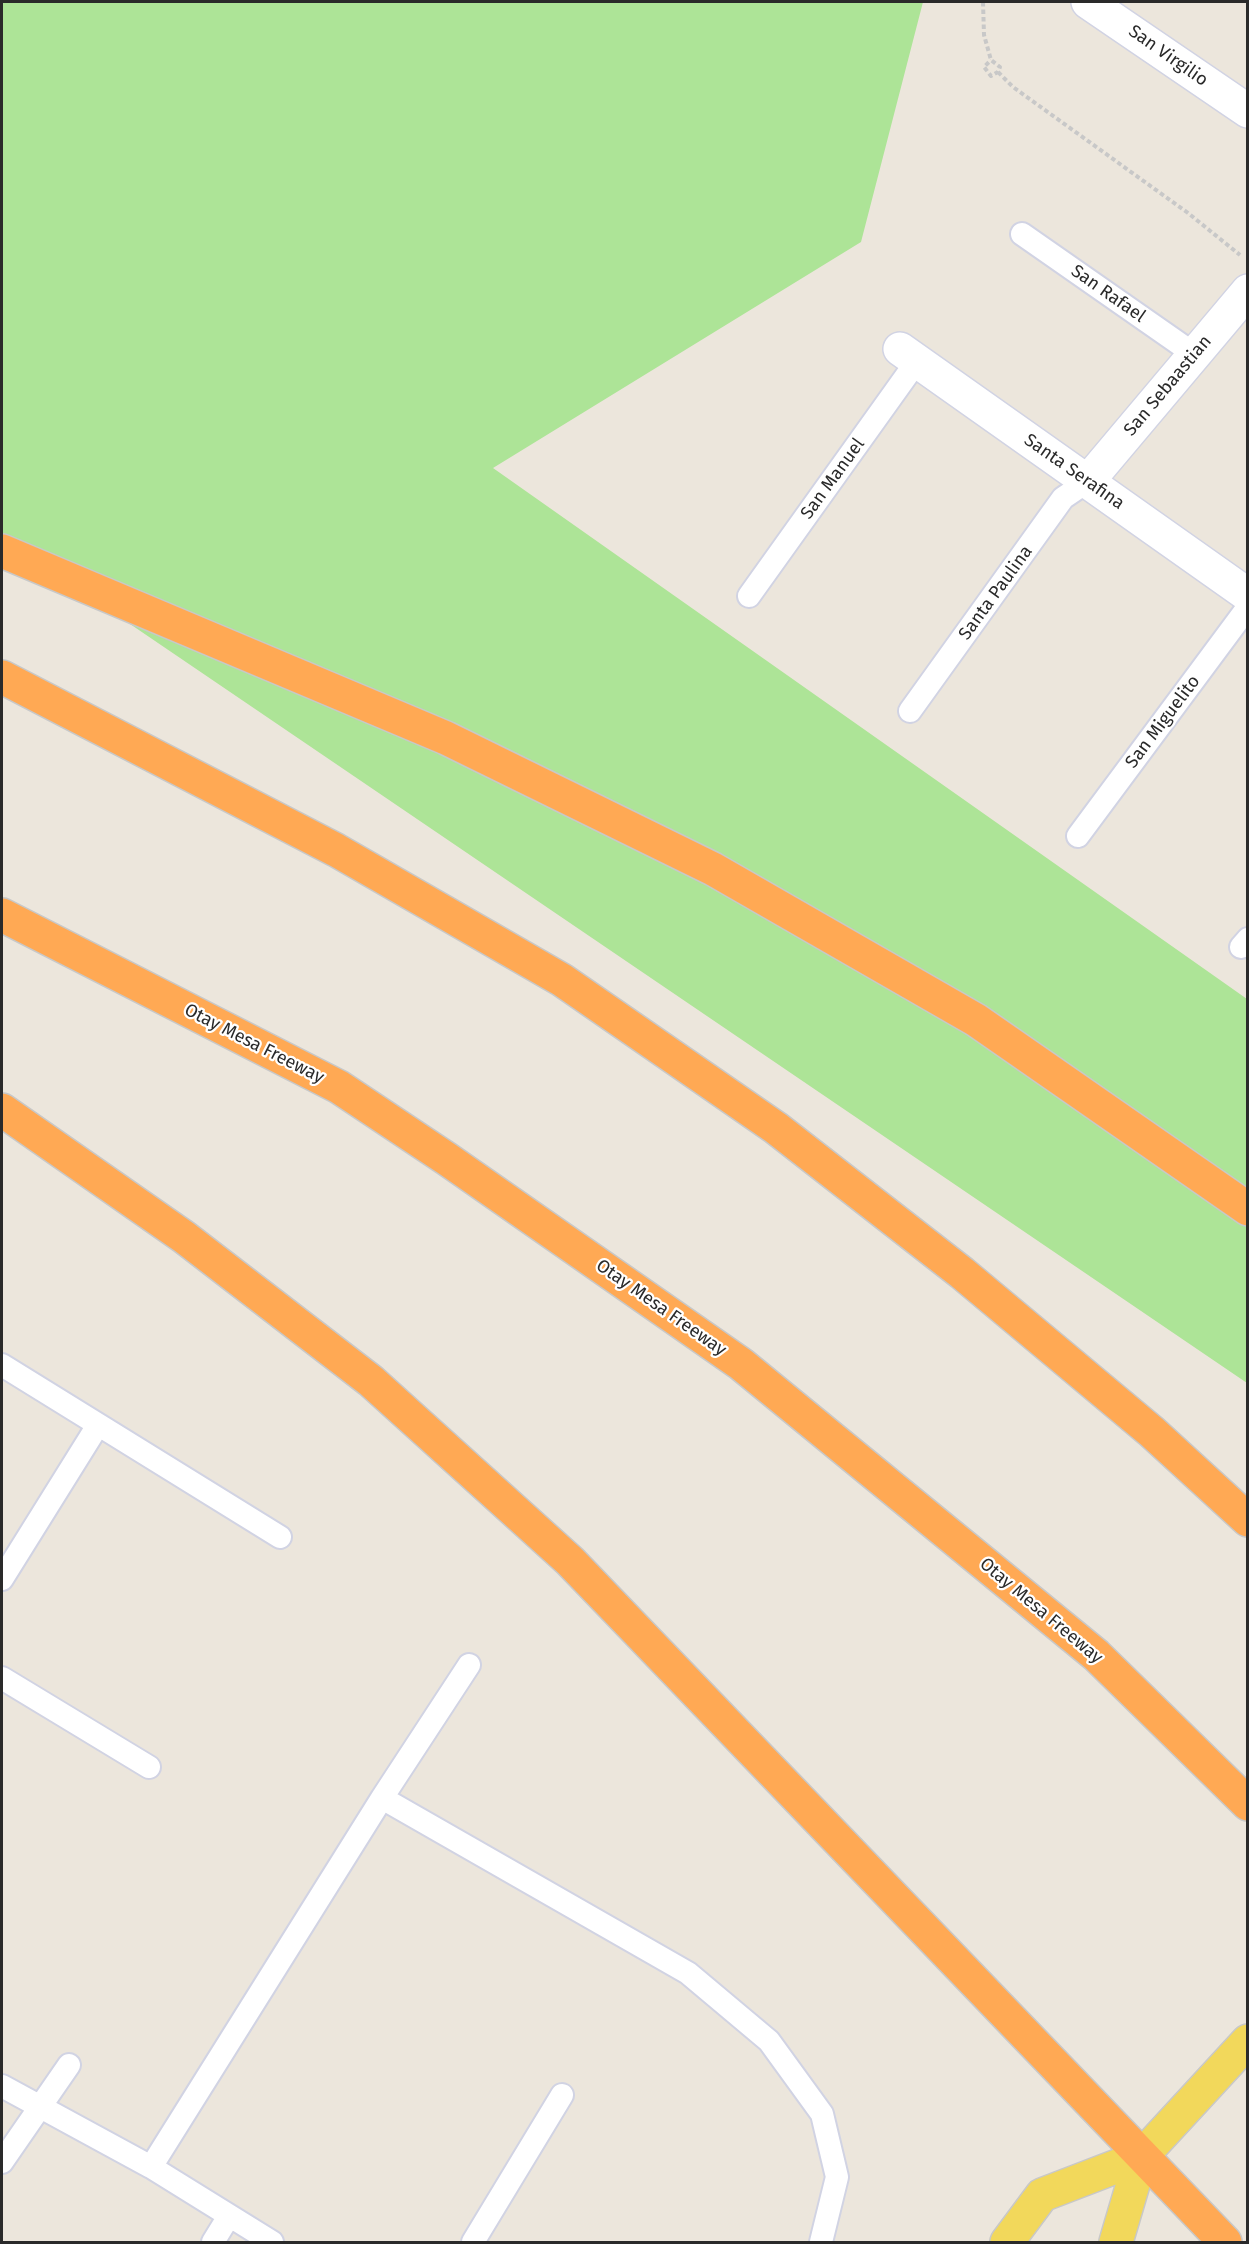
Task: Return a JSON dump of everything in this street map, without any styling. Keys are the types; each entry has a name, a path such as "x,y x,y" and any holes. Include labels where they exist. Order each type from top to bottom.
{"highway":[{"path":"2,551 446,738 713,869 976,1020 1248,1209"},
{"path":"2,677 336,850 562,980 776,1128 962,1273 1152,1432 1248,1520"},
{"name":"Otay Mesa Freeway","path":"2,915 339,1087 447,1159 741,1364 1096,1655 1248,1804"},
{"path":"2,1110 184,1237 371,1381 570,1561 1224,2242"}],"main road":[{"path":"1116,2242 1141,2157 1248,2041"},
{"path":"1007,2242 1042,2195 1141,2157"}],"street":[{"name":"San Virgilio","path":"1098,4 1248,111"},
{"name":"San Sebaastian","path":"1088,482 1248,291"},
{"name":"Santa Serafina","path":"909,355 1248,595"}],"lane":[{"name":"San Rafael","path":"1022,234 1194,354"},
{"name":"San Manuel","path":"749,596 909,355"},
{"name":"Santa Paulina","path":"910,711 1063,498 1088,482"},
{"name":"San Miguelito","path":"1078,836 1248,607"},
{"path":"2,1365 280,1537"},
{"path":"2,1579 98,1425"},
{"path":"151,2167 382,1798 469,1665"},
{"path":"2,1678 149,1767"},
{"path":"382,1798 688,1973 769,2041 822,2114 837,2177 821,2242"},
{"path":"2,2163 69,2065"},
{"path":"2,2086 151,2167 272,2242"},
{"path":"473,2242 562,2095"},
{"path":"213,2242 229,2216"}],"path":[{"path":"983,2 984,35 991,60 999,64 998,72"},
{"path":"991,60 986,63 985,71 991,76 998,72"},
{"path":"998,72 1012,87 1188,213 1248,262"}],"green space":[{"path":"2,2 923,2 861,242 493,468 1247,999 1247,1383 2,537"}]}
